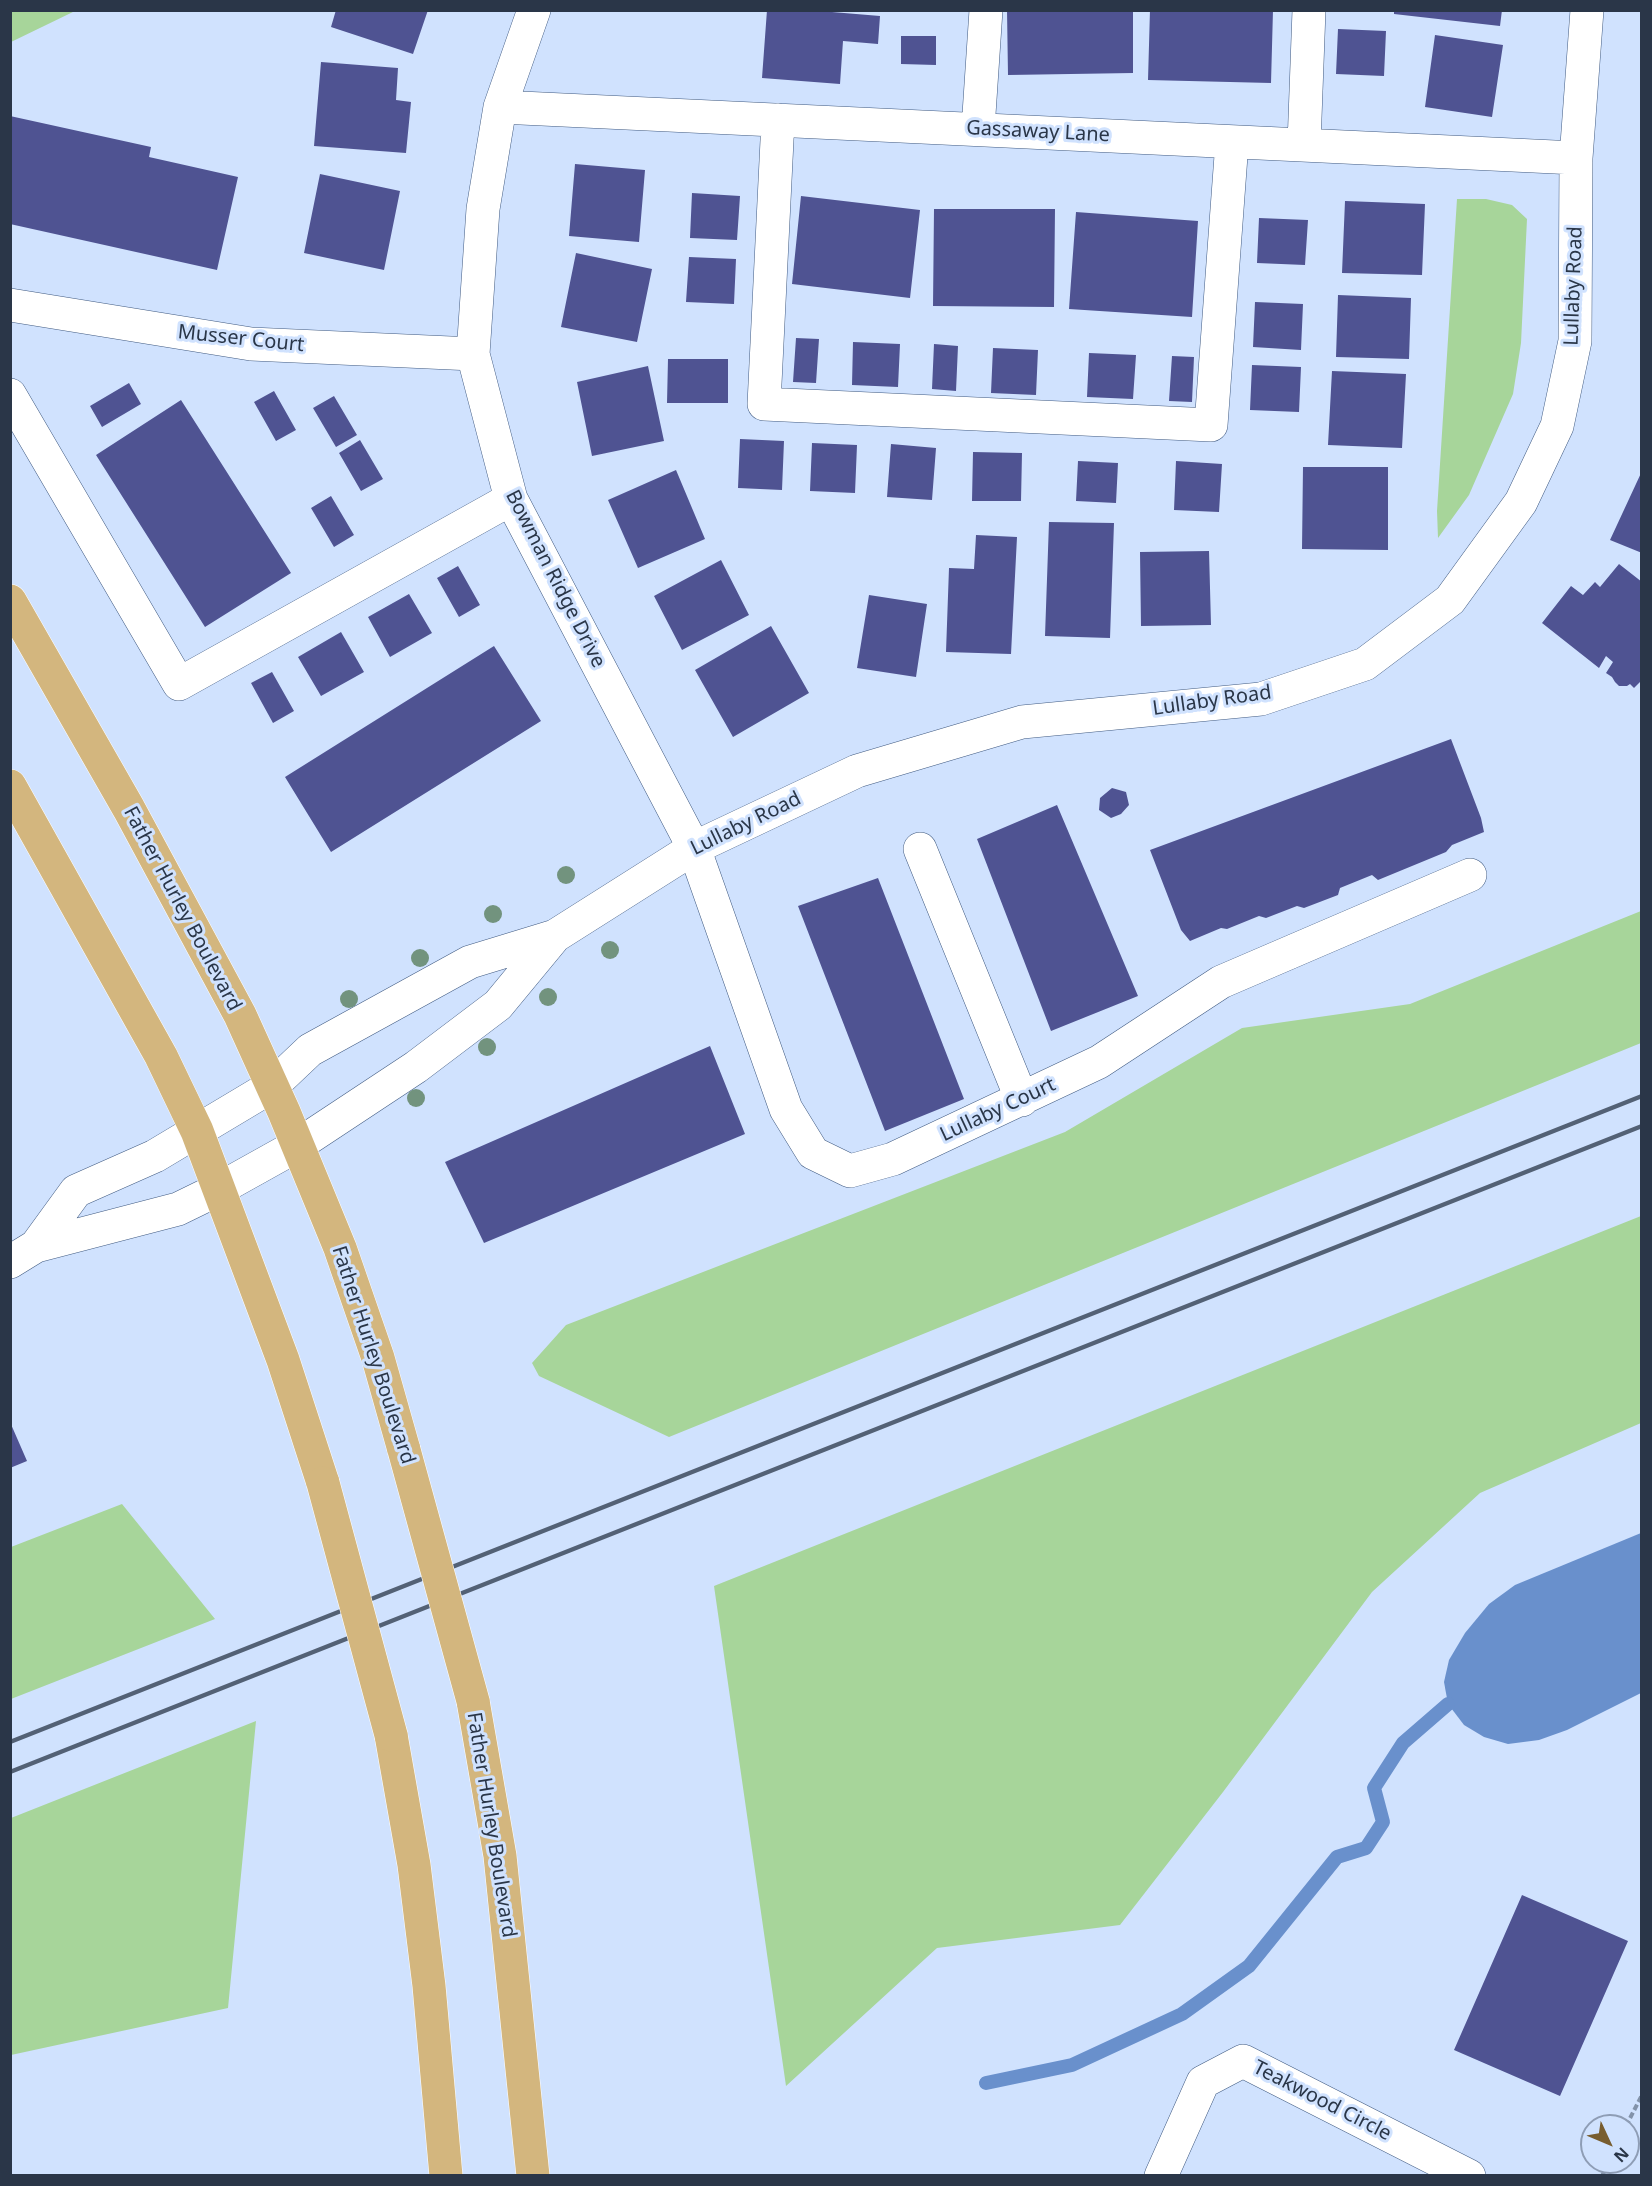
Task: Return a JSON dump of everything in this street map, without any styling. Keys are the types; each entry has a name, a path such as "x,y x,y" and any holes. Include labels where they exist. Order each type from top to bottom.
{"main road":[{"name":"Father Hurley Boulevard","path":"10,600 129,809 240,1015 298,1145 340,1248 378,1359 473,1701 500,1856 533,2175"},
{"path":"10,786 161,1056 197,1131 283,1360 323,1483 392,1735 414,1865 446,2175"}],"street":[{"name":"Bowman Ridge Drive","path":"534,10 500,107 483,209 473,354 511,499 694,848"},
{"path":"978,129 986,10"},
{"path":"1304,145 1308,10"},
{"name":"Lullaby Road","path":"23,1254 76,1191 155,1156 272,1086 310,1050 470,962 555,936 694,848 857,771 1022,722 1261,699 1365,664 1450,600 1521,502 1557,426 1575,341 1576,158 1587,10"},
{"name":"Gassaway Lane","path":"500,107 1576,158"},
{"path":"778,120 764,404 776,405 1211,424 1232,142"},
{"name":"Musser Court","path":"10,305 251,344 473,354"},
{"path":"10,395 179,684 511,499"},
{"name":"Lullaby Court","path":"694,848 786,1109 813,1153 850,1171 893,1159 1099,1062 1221,982 1470,875"},
{"path":"920,849 1022,1100"},
{"name":"Lullaby Road","path":"23,1254 178,1209 298,1145 416,1067 498,1005 555,936"},
{"name":"Teakwood Circle","path":"1161,2175 1203,2082 1243,2061 1469,2175"}],"path":[{"path":"1632,2114 1641,2095"}],"green space":[{"path":"11,10 75,10 75,11 11,42"},
{"path":"1457,199 1486,199 1512,205 1527,219 1521,343 1513,394 1469,495 1438,538 1437,511"},
{"path":"1641,911 1641,1043 669,1437 539,1376 532,1363 566,1325 1065,1132 1242,1028 1410,1004"},
{"path":"1641,1216 1641,1423 1480,1493 1372,1592 1223,1792 1120,1925 937,1948 786,2086 714,1586"},
{"path":"122,1504 215,1619 11,1699 11,1547"},
{"path":"256,1721 228,2008 11,2055 11,1818"}],"water":[{"path":"1641,1533 1641,1693 1567,1730 1539,1740 1508,1744 1484,1737 1464,1725 1448,1704 1444,1682 1449,1660 1465,1633 1489,1604 1515,1585"}],"building":[{"path":"336,10 428,10 413,54 331,27"},
{"path":"767,10 808,10 880,16 878,44 843,41 840,84 762,78"},
{"path":"1007,10 1133,10 1133,73 1008,75"},
{"path":"1150,10 1273,10 1271,83 1148,80"},
{"path":"1394,10 1502,10 1500,26 1394,14"},
{"path":"1338,29 1386,31 1384,76 1336,74"},
{"path":"1435,35 1503,45 1492,117 1425,107"},
{"path":"901,36 936,36 936,65 901,64"},
{"path":"321,62 398,68 396,100 411,102 406,153 314,146"},
{"path":"10,116 151,147 149,157 238,177 217,270 10,224"},
{"path":"575,164 645,170 639,242 569,236"},
{"path":"320,174 400,191 384,270 304,253"},
{"path":"692,193 740,196 737,240 690,238"},
{"path":"801,196 920,210 910,298 792,284"},
{"path":"1345,201 1425,204 1422,275 1342,273"},
{"path":"934,209 1055,209 1054,307 933,306"},
{"path":"1076,212 1198,221 1192,317 1069,309"},
{"path":"1259,218 1308,220 1305,265 1257,263"},
{"path":"576,253 652,269 637,342 561,327"},
{"path":"689,257 736,259 734,304 686,302"},
{"path":"1338,295 1411,298 1409,359 1336,357"},
{"path":"1255,302 1303,304 1301,350 1253,347"},
{"path":"796,338 819,339 816,383 793,382"},
{"path":"853,342 900,344 898,387 852,385"},
{"path":"934,344 958,346 956,391 932,389"},
{"path":"993,348 1038,350 1036,395 991,393"},
{"path":"1089,353 1136,355 1133,399 1087,397"},
{"path":"1172,356 1194,357 1192,402 1169,401"},
{"path":"668,359 728,359 728,403 667,403"},
{"path":"1252,365 1301,367 1299,412 1250,410"},
{"path":"648,366 664,441 592,456 577,382"},
{"path":"1332,371 1406,374 1402,448 1328,445"},
{"path":"129,383 141,404 102,427 90,406"},
{"path":"274,391 296,430 276,441 254,402"},
{"path":"334,396 357,435 336,447 313,408"},
{"path":"181,400 291,573 205,627 96,455"},
{"path":"740,439 784,441 782,490 738,488"},
{"path":"360,440 383,479 361,491 339,453"},
{"path":"812,443 857,445 855,493 810,491"},
{"path":"891,444 936,448 932,500 887,497"},
{"path":"973,452 1022,453 1021,501 972,501"},
{"path":"1078,461 1118,463 1116,503 1076,501"},
{"path":"1176,461 1222,464 1219,512 1174,510"},
{"path":"1303,467 1388,467 1388,550 1302,549"},
{"path":"676,470 705,539 638,568 608,500"},
{"path":"1642,471 1642,553 1610,540"},
{"path":"331,496 354,535 334,547 311,508"},
{"path":"1049,522 1114,523 1110,638 1045,636"},
{"path":"976,535 1017,537 1011,654 946,652 949,568 974,569"},
{"path":"1209,551 1211,625 1141,626 1140,552"},
{"path":"721,560 749,615 682,650 654,596"},
{"path":"1619,564 1642,582 1642,680 1634,688 1630,684 1619,686 1606,673 1613,662 1606,656 1599,668 1542,623 1571,586 1583,595 1595,582 1600,587"},
{"path":"458,566 480,605 459,617 437,578"},
{"path":"409,594 432,633 390,657 368,617"},
{"path":"869,595 927,604 916,677 857,668"},
{"path":"771,626 809,693 733,737 695,670"},
{"path":"341,632 364,672 321,696 298,657"},
{"path":"494,646 541,721 331,852 285,777"},
{"path":"272,672 294,711 273,723 251,683"},
{"path":"1451,739 1481,818 1484,832 1452,845 1446,852 1378,880 1372,875 1340,888 1338,895 1304,908 1297,906 1266,918 1259,916 1190,941 1181,930 1150,850"},
{"path":"1112,788 1126,792 1129,805 1121,814 1111,818 1099,810 1100,798"},
{"path":"1057,805 1138,996 1051,1031 977,839"},
{"path":"878,878 964,1099 885,1131 798,906"},
{"path":"710,1046 745,1134 484,1243 445,1162"},
{"path":"10,1422 27,1461 10,1468"},
{"path":"1522,1895 1628,1941 1560,2096 1454,2050"}],"waterway":[{"path":"986,2083 1072,2065 1182,2014 1249,1966 1337,1857 1366,1848 1383,1822 1374,1788 1403,1743 1448,1704"}],"railway":[{"path":"10,1742 1642,1096"},
{"path":"10,1772 1642,1126"}]}
